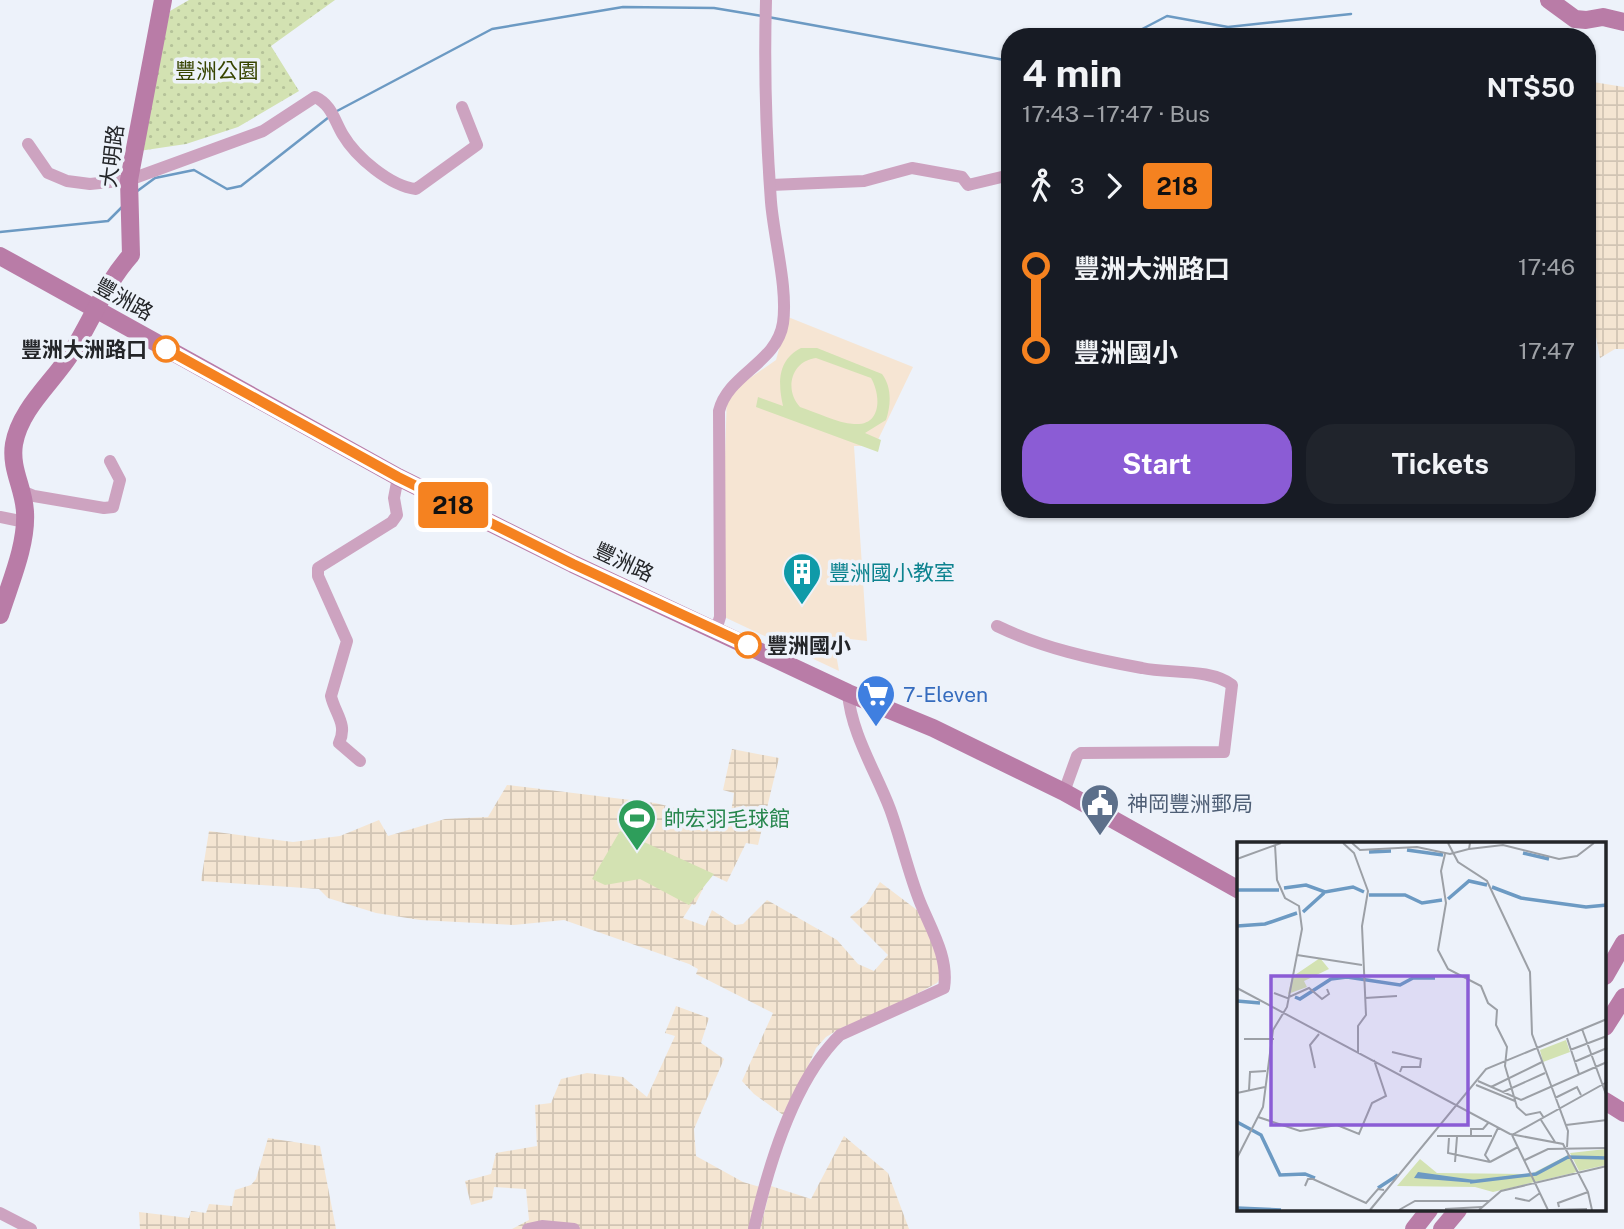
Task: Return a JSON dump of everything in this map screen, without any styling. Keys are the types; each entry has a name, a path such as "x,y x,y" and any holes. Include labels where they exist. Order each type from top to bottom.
{"street":[{"name":"大明路","path":"25,522 22,491 13,463 17,432 27,413 71,354 112,276 131,255 129,180 163,0"},
{"path":"716,630 720,617 719,411 726,393 772,348 783,325 784,295 771,185 765,45 766,0"},
{"path":"1549,0 1575,19 1603,17 1624,22"},
{"path":"28,144 48,173 67,181 90,184 129,180 263,131 315,97 333,113 344,136 355,150 389,178 416,189 477,145 472,125 462,107"},
{"path":"771,185 864,181 912,168 962,177 968,185 1001,176"},
{"name":"豐洲路","path":"0,256 398,477 848,693 933,728 1064,792 1237,889"},
{"path":"22,491 34,496 104,508 113,507 120,481 110,461"},
{"path":"360,761 339,743 343,733 341,718 331,695 347,642 317,576 318,568 392,522 397,515 394,498 398,477"},
{"path":"0,517 25,522 0,615"},
{"path":"997,626 1046,647 1144,669 1215,677 1232,685 1224,752 1082,753 1075,761 1064,792"},
{"path":"754,1229 770,1164 800,1096 828,1047 840,1035 944,988 946,974 936,936 919,900 906,853 875,771 849,715 848,693"},
{"path":"1606,974 1624,943"},
{"path":"1606,1025 1624,997"},
{"path":"1606,1102 1624,1113"},
{"path":"1414,1229 1427,1212"},
{"path":"1442,1229 1456,1212"},
{"path":"0,1213 31,1229"},
{"path":"528,1229 542,1226 574,1229"}],"shaded area":[{"path":"1596,82 1624,87 1624,349 1615,349 1600,358 1596,337"},
{"name":"豐洲國小","path":"788,317 913,367 875,446 854,446 867,641 833,637 839,671 720,615 727,394 776,360"},
{"path":"732,749 779,758 758,845 746,843 727,882 710,874 695,905 692,904 683,918 705,926 712,910 735,925 743,924 767,900 837,940 858,964 874,971 888,955 850,917 867,903 880,882 917,910 936,948 941,977 937,983 888,1009 826,1037 816,1048 786,1117 754,1094 742,1081 773,1013 696,974 698,969 689,964 564,920 514,925 420,920 376,913 328,898 319,889 201,881 209,831 293,842 340,836 379,820 388,836 445,819 488,817 507,785 655,803 693,812 720,826 722,818 730,819 734,793 723,790"},
{"path":"676,1006 709,1018 701,1043 724,1059 694,1129 696,1156 743,1182 760,1187 750,1229 512,1229 529,1220 526,1189 494,1187 492,1199 471,1205 465,1181 491,1174 496,1153 537,1146 535,1105 551,1103 561,1079 587,1073 623,1077 647,1097 675,1036 665,1033"},
{"path":"844,1136 888,1173 909,1229 760,1229 771,1186 811,1199"},
{"path":"268,1138 320,1146 336,1229 140,1229 139,1212 189,1218 191,1211 206,1213 209,1204 232,1206 235,1190 251,1185 256,1179"}],"green space":[{"name":"豐洲公園","path":"189,0 335,0 271,46 299,91 238,127 186,144 139,151 170,11"},
{"path":"801,348 817,348 882,374 889,390 888,414 886,420 865,433 881,440 878,452 756,407 758,397 783,406 781,373 793,353","holes":["816,358 871,378 877,408 870,420 863,423 841,422 800,407 792,393 791,385 796,370 807,360"]},
{"name":"帥宏羽毛球館","path":"620,831 714,874 689,905 640,879 605,885 592,879"}],"waterway":[{"path":"337,111 492,29 623,7 714,8 762,16"},
{"path":"1144,28 1167,16 1228,27 1351,14"},
{"path":"768,17 1001,59"},
{"path":"136,192 155,178 194,170 227,189 241,186 329,117"},
{"path":"0,232 108,221 122,207"}],"bus line":[{"name":"218","path":"166,349 398,477 573,564 748,645"}],"place":[{"name":"豐洲大洲路口","path":"166,349"},
{"name":"豐洲國小教室","path":"802,606"},
{"name":"豐洲國小","path":"748,645"},
{"name":"7-Eleven","path":"876,728"},
{"name":"神岡豐洲郵局","path":"1100,837"},
{"name":"帥宏羽毛球館","path":"637,852"}]}
